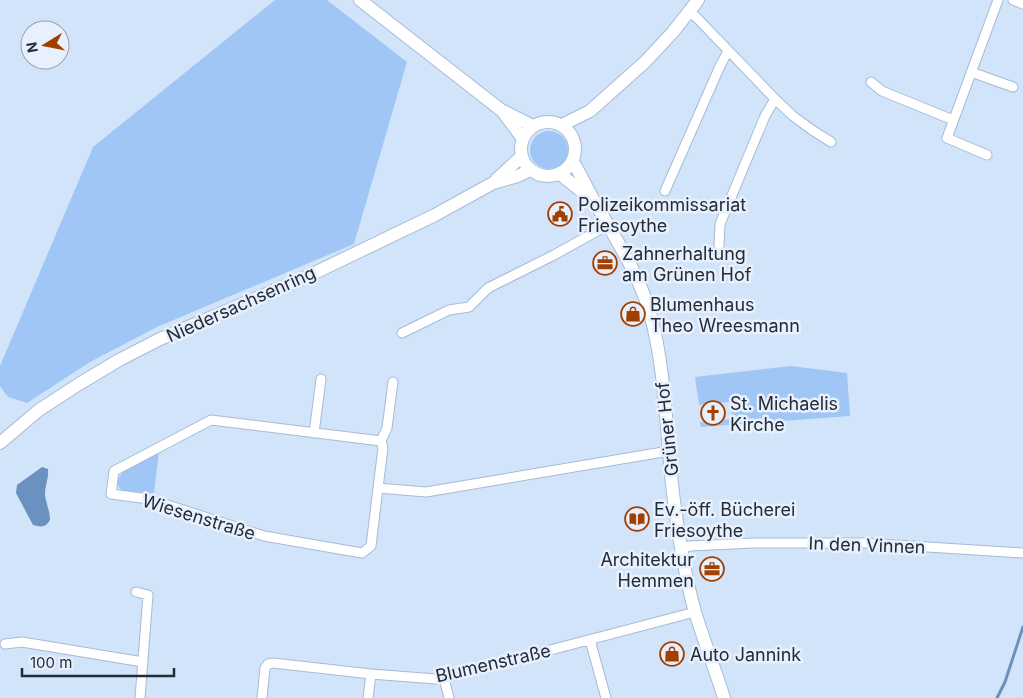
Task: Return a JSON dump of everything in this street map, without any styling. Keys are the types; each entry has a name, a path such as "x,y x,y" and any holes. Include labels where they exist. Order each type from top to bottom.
{"main road":[{"path":"360,0 501,110 533,126"},
{"path":"562,125 590,111 645,62 673,32 698,0"},
{"path":"501,110 523,139"},
{"path":"573,138 590,111"},
{"path":"547,122 562,125 573,138 575,154 573,162 560,174 552,176 544,176 530,170 525,164 521,147 527,132 533,126 540,123 547,122"},
{"name":"Niedersachsenring","path":"493,183 522,156"},
{"name":"Grüner Hof","path":"573,162 637,278 650,313 658,350 673,493 681,548 695,612 724,698"},
{"name":"Niedersachsenring","path":"0,443 39,410 119,360 160,340 304,278 435,215 493,183 518,176 530,170"},
{"name":"Grüner Hof","path":"560,174 594,201"}],"street":[{"path":"986,155 947,138 998,0"},
{"path":"1014,0 1023,4"},
{"path":"690,12 698,18 775,99 802,123 831,142"},
{"path":"664,191 728,51"},
{"path":"971,72 1013,87"},
{"path":"870,82 882,91 953,120"},
{"path":"719,246 720,224 765,116 775,99"},
{"path":"402,333 449,310 469,307 488,288 554,256 608,225"},
{"path":"314,433 321,379"},
{"name":"Wiesenstraße","path":"381,441 212,420 114,471 111,494 149,499 264,536 362,553 371,546 383,448 381,441 387,428 393,382"},
{"path":"378,488 426,492 669,451"},
{"name":"In den Vinnen","path":"681,548 762,543 865,542 1023,553"},
{"path":"136,592 148,595 140,698"},
{"name":"Blumenstraße","path":"262,698 265,668 268,664 277,662 370,674 436,679 695,612"},
{"path":"590,640 606,698"},
{"path":"5,644 22,642 144,662"},
{"path":"368,698 370,674"},
{"path":"444,678 449,698"}],"shaded area":[{"path":"275,0 327,0 407,62 354,244 157,327 90,362 27,403 8,397 0,386 0,366 93,147"},
{"path":"549,131 556,132 562,137 567,143 567,157 562,163 556,168 549,169 542,168 536,163 531,157 530,150 531,143 536,137 542,132"},
{"path":"791,366 847,373 850,416 701,427 700,422 732,419 730,402 699,405 695,377"},
{"path":"159,451 154,493 123,491 118,485 118,479 122,473 137,462"},
{"path":"42,467 48,469 45,495 50,520 45,526 33,525 16,493 17,485"}],"waterway":[{"path":"997,698 1005,682 1023,627"}],"place":[{"name":"Polizeikommissariat Friesoythe","path":"560,214"},
{"name":"Zahnerhaltung am Grünen Hof","path":"605,263"},
{"name":"Blumenhaus Theo Wreesmann","path":"633,314"},
{"name":"St. Michaelis Kirche","path":"713,413"},
{"name":"Ev.-öff. Bücherei Friesoythe","path":"637,519"},
{"name":"Architektur Hemmen","path":"712,569"},
{"name":"Auto Jannink","path":"672,654"}]}
